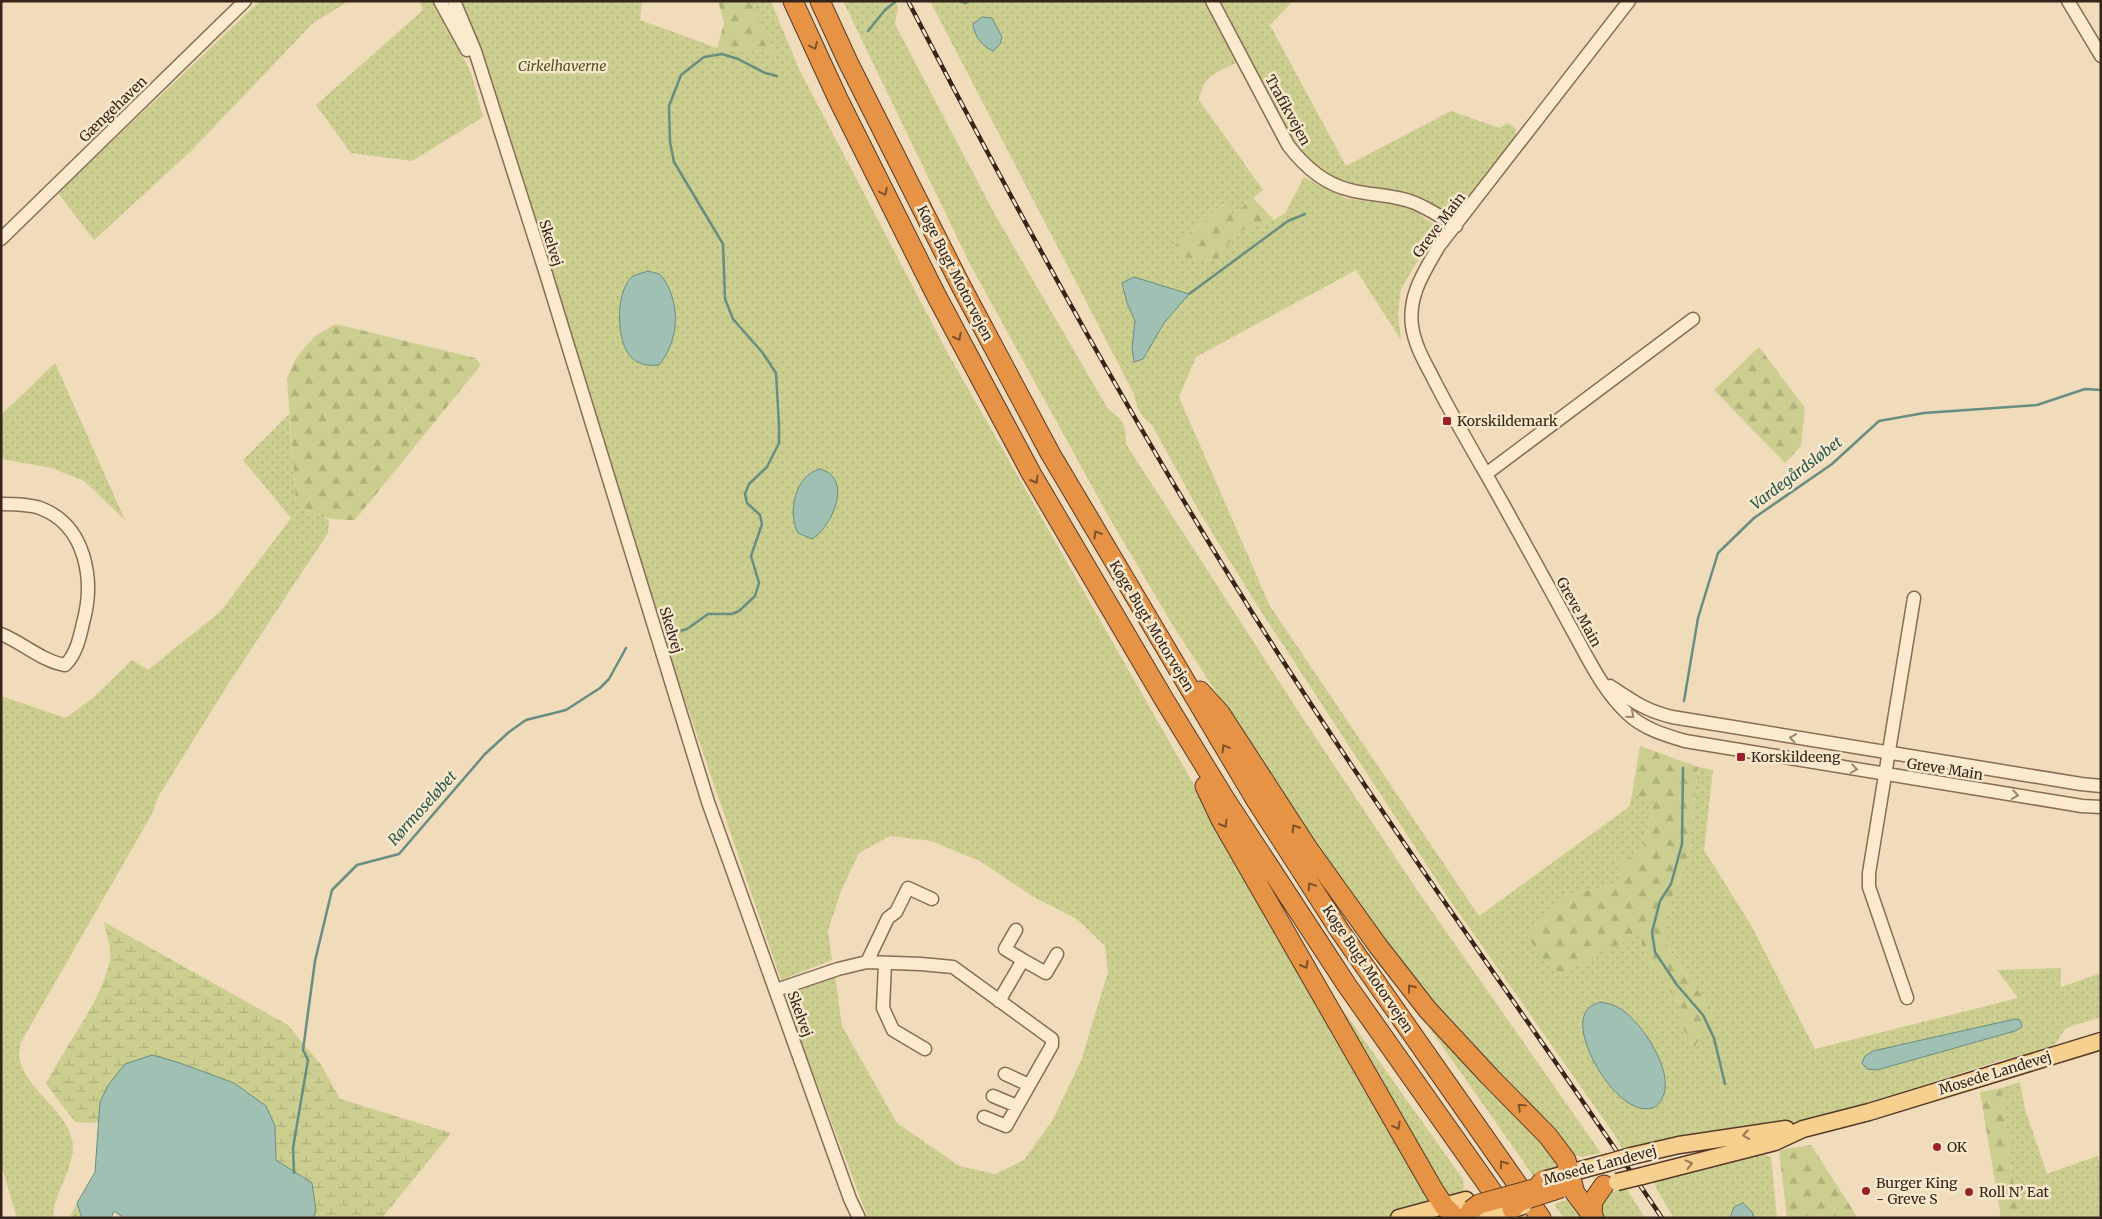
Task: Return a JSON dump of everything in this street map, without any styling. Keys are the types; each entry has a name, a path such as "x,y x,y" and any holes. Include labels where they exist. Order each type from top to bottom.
{"highway":[{"name":"Køge Bugt Motorvejen","path":"794,1 838,98 936,295 1031,473 1165,701 1225,799 1346,984 1512,1214"},
{"name":"Køge Bugt Motorvejen","path":"820,1 848,62 960,286 1050,454 1172,660 1254,797 1340,931 1541,1218"},
{"path":"1172,660 1220,713 1308,847 1384,954 1433,1015 1548,1136 1566,1160 1562,1184"},
{"path":"1165,701 1221,820 1433,1188 1434,1198 1460,1211 1536,1188 1562,1184"},
{"path":"1512,1214 1518,1202 1562,1184"},
{"path":"1562,1184 1593,1216"},
{"path":"1593,1216 1593,1201 1610,1184"}],"main road":[{"name":"Mosede Landevej","path":"1562,1184 1610,1184 1775,1142 1803,1129 1869,1112 2101,1041"},
{"name":"Mosede Landevej","path":"1562,1184 1606,1163 1679,1145 1789,1129 1803,1129"},
{"path":"1399,1218 1460,1211 1512,1214"}],"street":[{"name":"Gængehaven","path":"1,239 245,1"},
{"name":"Skelvej","path":"440,1 469,55 478,66"},
{"name":"Skelvej","path":"454,1 475,51 478,66 546,274 708,802 850,1199 859,1218"},
{"name":"Trafikvejen","path":"1212,1 1288,145 1302,163 1318,176 1338,186 1414,203 1456,226"},
{"name":"Greve Main","path":"1629,1 1439,246 1423,271 1416,288 1412,306 1415,342 1449,410 1598,679 1628,714 1646,727 1663,735 1685,741 2082,806 2101,807"},
{"path":"2068,1 2101,56"},
{"path":"1486,474 1693,319"},
{"path":"1,504 39,507 58,518 73,532 82,550 87,570 86,615 78,642 70,661 65,665 49,660 16,640 1,634"},
{"name":"Greve Main","path":"1888,753 1914,598"},
{"name":"Greve Main","path":"1598,679 1635,704 1651,712 1672,717 2101,786"},
{"path":"1888,753 1869,873 1869,887 1907,998"},
{"path":"868,962 888,918 896,912 908,888 932,899"},
{"path":"1016,930 1004,949 1046,973 1057,954"},
{"path":"999,1000 1023,960"},
{"path":"776,990 838,969 868,962 921,964 953,968 1052,1039 1052,1045 1006,1126 984,1117"},
{"path":"885,964 883,1008 893,1030 925,1049"},
{"path":"1005,1074 1029,1085"},
{"path":"993,1096 1017,1106"},
{"name":"Skelvej","path":"850,1199 853,1218"}],"green space":[{"path":"260,1 349,1 313,23 190,152 94,240 58,193"},
{"path":"419,1 435,1 471,73 483,117 412,161 351,153 316,105 423,10"},
{"name":"Cirkelhaverne","path":"461,1 642,1 640,20 717,48 774,53 750,1 771,1 799,69 946,350 1433,1204 1383,1218 868,1218 783,994 835,975 842,1026 897,1123 959,1166 995,1174 1024,1160 1052,1121 1081,1061 1108,972 1105,946 1077,919 1032,896 980,861 931,841 890,836 859,853 841,891 828,931 832,960 781,980 674,668 477,39"},
{"path":"718,1 750,1 775,53 717,48 724,23"},
{"path":"843,1 895,1 898,7 895,24 993,211 1108,409 1123,423 1126,444 1302,717 1417,890 1601,1153 1582,1157 1570,1153 1441,1012 1330,866 1175,629 1110,519 971,266"},
{"path":"930,1 965,1 966,3 969,1 1205,1 1236,63 1207,80 1199,100 1263,190 1233,215 1225,203 1174,246 1185,258 1217,260 1237,232 1274,220 1285,213 1304,177 1345,198 1409,207 1436,226 1435,239 1420,257 1401,289 1398,313 1401,340 1356,270 1196,357 1179,397 1270,606 1479,916 1629,807 1632,794 1654,801 1642,853 1619,884 1561,896 1557,976 1640,933 1643,951 1682,1009 1682,1026 1713,1012 1668,947 1662,925 1689,851 1698,767 1713,770 1704,850 1751,925 1815,1049 2018,998 1997,970 2061,968 2061,987 2101,973 2101,1017 2066,1028 2050,1052 2005,1059 1800,1124 1739,1130 1622,1149 1616,1137 1445,893 1257,605 1200,513 1152,425 1140,412 1134,394"},
{"path":"1219,1 1293,1 1270,25 1346,166 1451,111 1499,128 1508,123 1516,129 1515,139 1464,207 1449,212 1409,195 1343,181 1320,172 1302,157"},
{"path":"1253,198 1274,220 1237,232 1217,260 1185,258 1174,246 1226,203 1233,215"},
{"path":"336,324 475,358 481,365 355,520 324,517 296,503 287,379 296,358 315,336"},
{"path":"1759,347 1805,408 1801,446 1785,463 1714,390"},
{"path":"55,363 125,520 84,481 52,468 1,459 1,415"},
{"path":"289,414 296,503 308,511 329,520 328,533 227,686 158,797 152,814 21,1042 19,1059 25,1072 66,1124 73,1148 70,1166 56,1200 53,1218 17,1218 1,1164 1,696 66,718 94,697 132,660 148,670 221,611 291,518 243,460"},
{"path":"1640,746 1698,767 1689,851 1662,925 1668,947 1713,1012 1693,1050 1682,1025 1682,1009 1643,951 1640,934 1557,976 1525,934 1561,896 1619,884 1618,863 1642,853 1654,802 1632,794"},
{"path":"104,922 288,1025 322,1066 340,1099 451,1133 382,1218 313,1218 316,1211 312,1183 276,1160 275,1126 100,1102 98,1123 75,1122 46,1084 91,1008 105,977 110,960 110,946"},
{"path":"1379,956 1544,1137 1561,1167 1534,1177"},
{"path":"1310,964 1463,1179 1464,1195 1446,1199"},
{"path":"2020,1082 2025,1109 2047,1174 2097,1156 2101,1165 2101,1218 2018,1218 2001,1088"},
{"path":"2001,1088 2018,1218 2001,1218 1980,1092"},
{"path":"1811,1145 1858,1218 1787,1218 1779,1150"},
{"path":"1758,1152 1771,1157 1777,1218 1674,1218 1657,1190 1653,1177"},
{"path":"1625,1186 1645,1218 1606,1218 1599,1208 1600,1198"},
{"path":"1573,1198 1585,1218 1564,1218 1554,1204"},
{"path":"77,1203 82,1218 69,1218"}],"shaded area":[{"path":"982,17 992,18 1002,37 1000,44 993,51 980,41 975,33 973,24"},
{"path":"648,271 659,274 664,279 670,291 675,310 673,339 659,365 643,364 633,359 625,349 620,327 620,303 627,283 633,276"},
{"path":"1134,277 1189,294 1164,323 1143,359 1134,362 1132,348 1135,321 1127,303 1122,283"},
{"path":"820,469 830,474 836,482 838,492 832,514 819,533 812,539 798,533 793,515 794,506 799,487 804,479"},
{"path":"1600,1002 1621,1009 1638,1025 1653,1047 1664,1072 1665,1083 1664,1094 1654,1107 1640,1108 1627,1102 1615,1092 1595,1063 1584,1033 1583,1021 1588,1009"},
{"path":"2015,1019 2020,1020 2022,1027 2015,1031 1877,1070 1867,1069 1862,1063 1865,1056 1873,1051"},
{"path":"152,1055 234,1083 266,1106 275,1126 276,1160 312,1183 316,1211 313,1218 124,1218 114,1211 111,1218 82,1218 77,1203 95,1172 100,1102 109,1084 125,1064"},
{"path":"1743,1203 1752,1212 1754,1218 1730,1218 1734,1207"}],"waterway":[{"name":"Rørmoseløbet","path":"959,1 966,3 969,1"},
{"name":"Rørmoseløbet","path":"868,31 885,10 895,2"},
{"name":"Rørmoseløbet","path":"674,633 687,629 708,614 732,614 739,611 755,596 759,583 751,556 762,524 760,515 747,503 745,494 749,484 767,467 779,443 779,425 776,373 762,352 733,319 725,299 723,244 674,162 670,142 669,106 681,75 704,57 722,54 738,59 765,73 777,76"},
{"path":"1189,294 1288,221 1305,214"},
{"name":"Vardegårdsløbet","path":"1684,701 1698,618 1718,553 1754,518 1832,464 1879,421 1924,413 2037,405 2085,389 2101,390"},
{"name":"Rørmoseløbet","path":"294,1173 293,1148 308,1060 303,1050 315,961 332,890 357,865 399,854 485,754 509,732 526,720 566,710 600,688 609,679 626,648"},
{"name":"Vardegårdsløbet","path":"1683,768 1682,844 1671,884 1660,901 1652,932 1655,952 1677,985 1703,1015 1714,1038 1725,1084"}],"railway":[{"path":"908,1 996,168 1087,334 1231,578 1374,799 1662,1218"}],"place":[{"name":"Korskildemark","path":"1447,421"},
{"name":"Korskildeeng","path":"1741,757"},
{"name":"OK","path":"1937,1147"},
{"name":"Burger King - Greve S","path":"1866,1191"},
{"name":"Roll N’ Eat","path":"1969,1192"}]}
